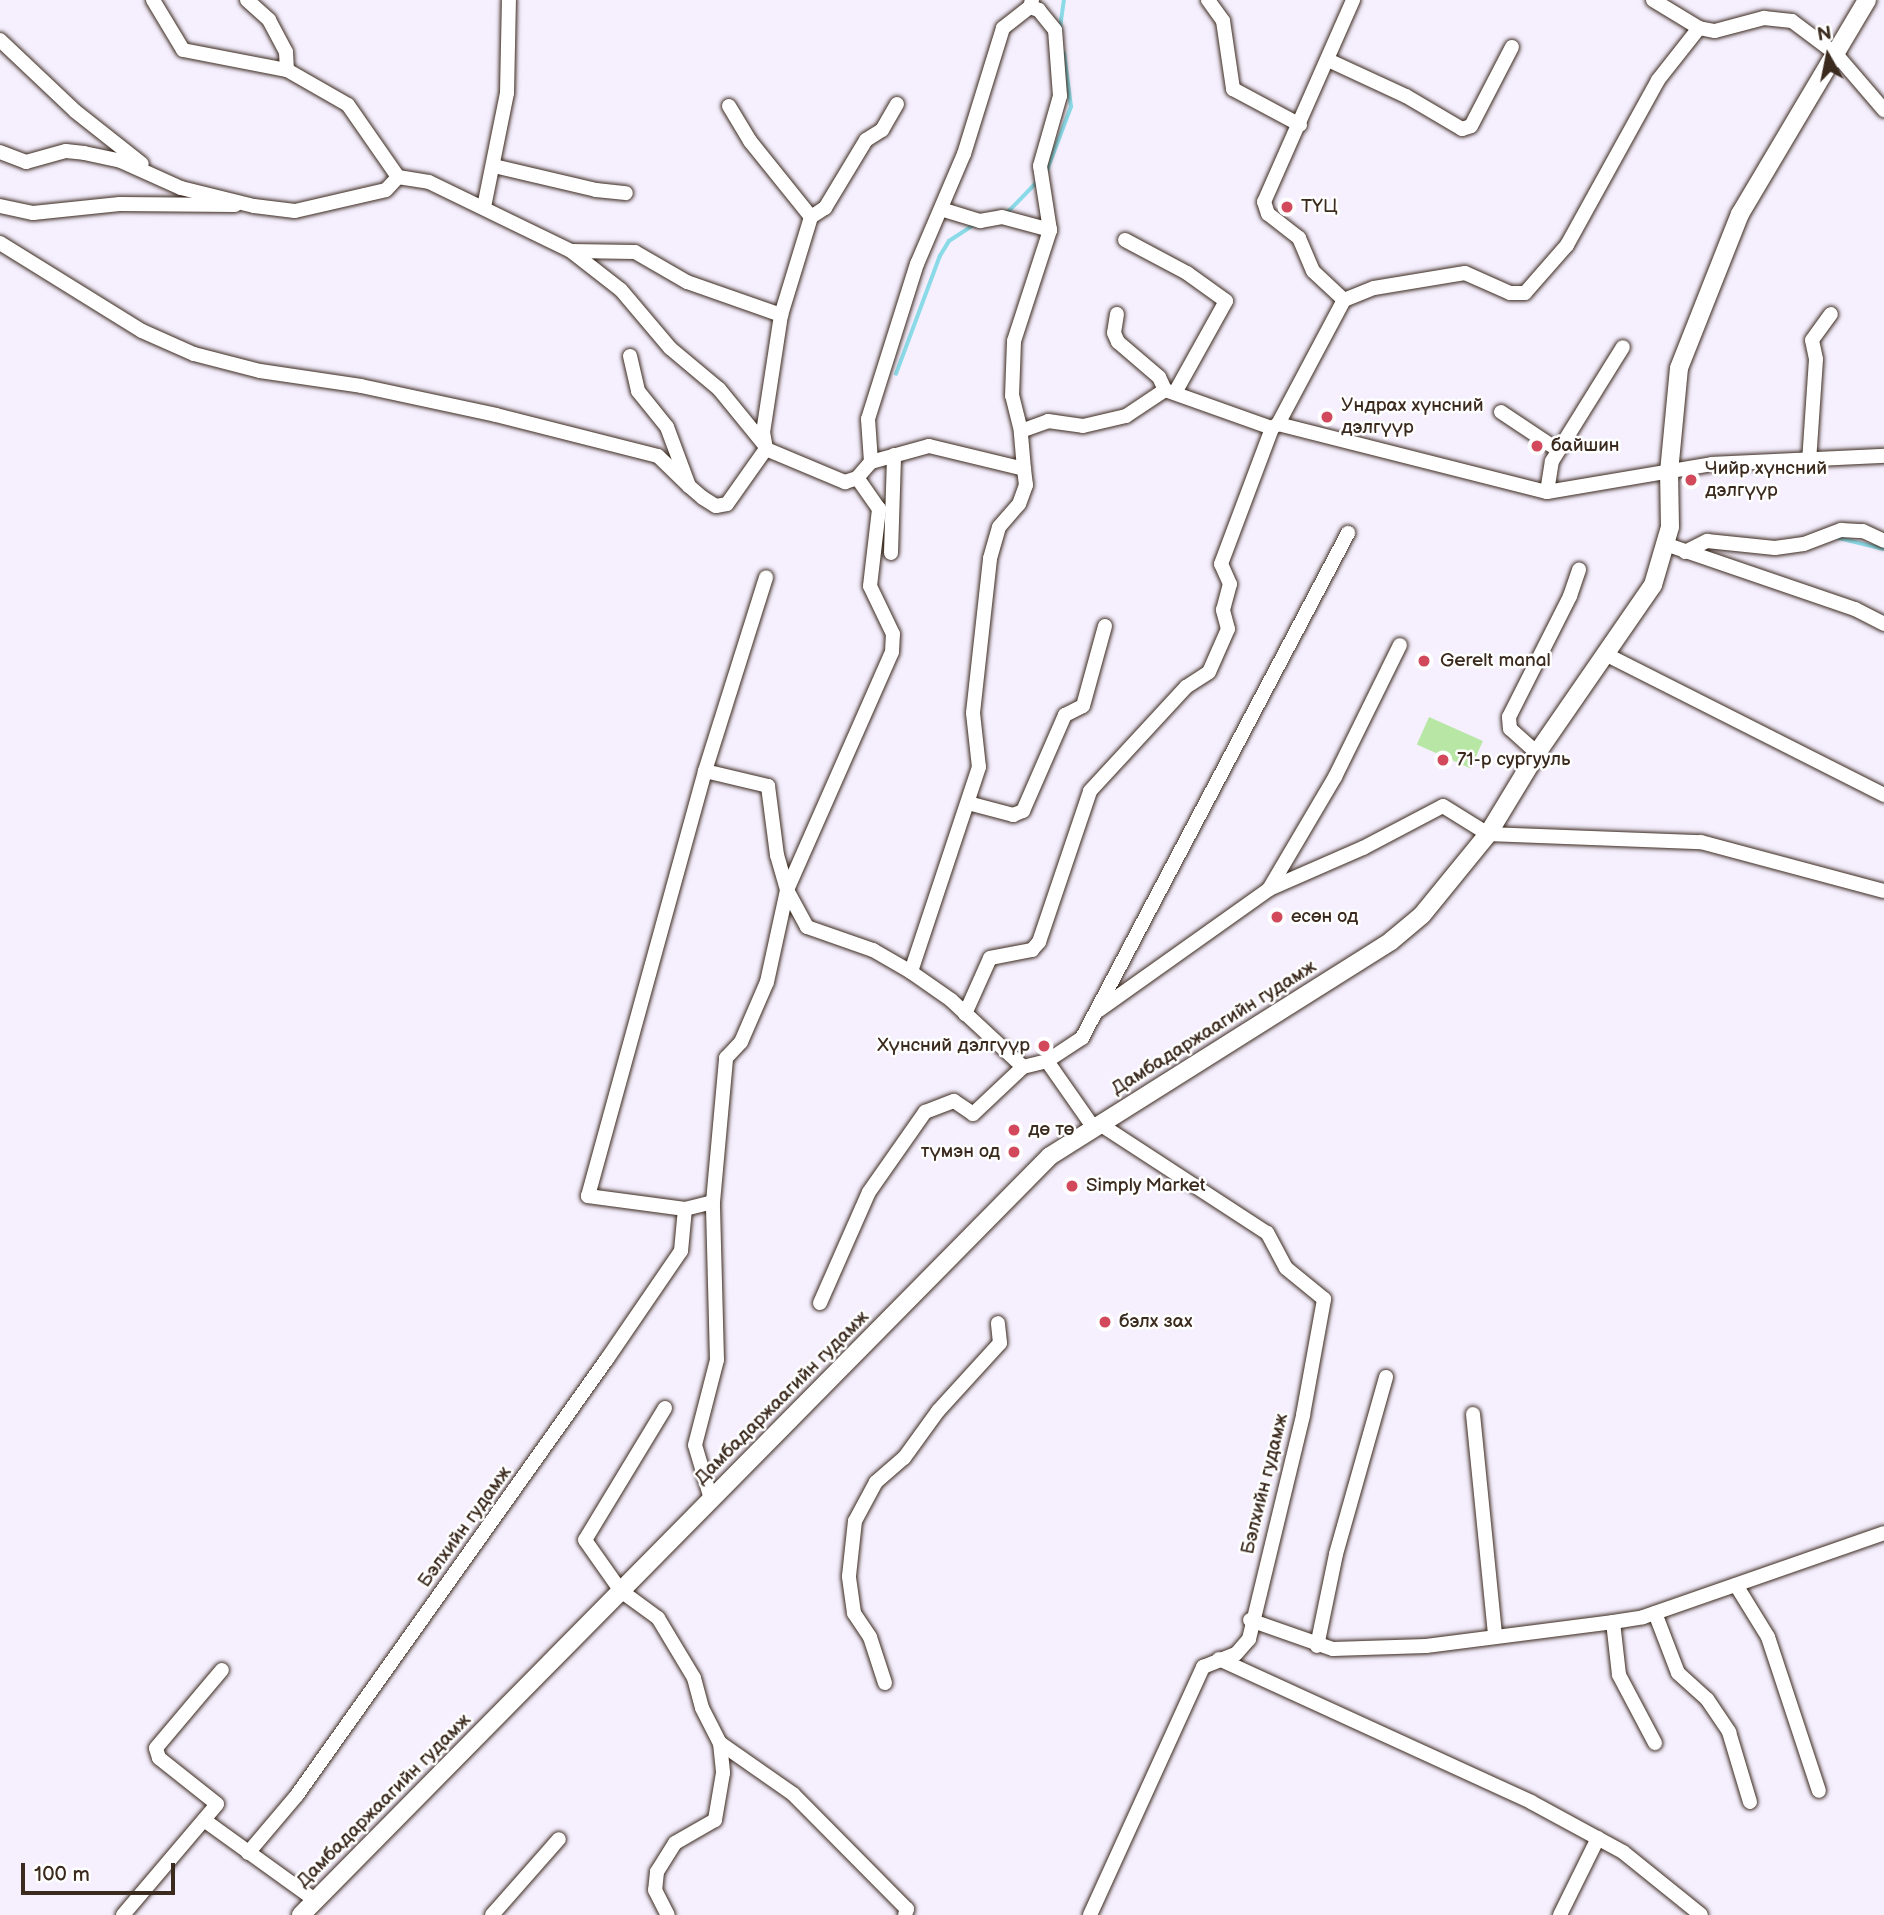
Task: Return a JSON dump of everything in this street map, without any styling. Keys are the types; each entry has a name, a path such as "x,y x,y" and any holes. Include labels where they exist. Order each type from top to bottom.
{"main road":[{"name":"Дамбадаржаагийн гудамж","path":"301,1915 1050,1156 1391,941 1422,915 1488,834 1537,752 1653,584 1670,527 1670,472 1679,368 1740,214 1867,0"}],"street":[{"path":"153,0 183,50 286,70 348,105 398,177 429,182 571,251 621,290 670,348 719,389 765,446 845,482 857,478 871,463 929,446 1024,469"},
{"path":"247,0 269,20 286,52 286,70"},
{"path":"484,207 494,166 509,67 509,0"},
{"path":"1208,0 1223,21 1233,89 1300,125"},
{"path":"1343,300 1313,271 1299,239 1265,208 1353,0"},
{"path":"1653,0 1699,28 1718,31 1763,18 1792,21 1836,54 1884,110"},
{"path":"871,463 867,428 877,383 917,264 944,209 1003,28 1031,4 1055,30 1060,57 1060,96 1040,166 1050,230 1014,341 1012,396 1021,431 1026,485 1018,504 993,542 973,713 979,767 911,972"},
{"path":"965,1014 990,958 1032,950 1039,942 1090,791 1186,687 1209,672 1228,629 1223,610 1230,584 1221,564 1275,426 1343,300 1374,288 1465,273 1510,293 1525,293 1567,245 1658,80 1699,28"},
{"path":"0,40 75,111 157,176"},
{"path":"1328,60 1406,96 1462,129 1471,126 1512,47"},
{"path":"0,243 142,331 194,354 260,371 469,409 658,456 711,503 727,504 765,446 781,315 811,217 825,208 866,140 883,130 897,104"},
{"path":"729,106 750,141 811,217"},
{"path":"0,152 26,162 66,151 84,153 121,161 181,188 246,204 295,211 386,190 398,177"},
{"path":"494,166 596,190 626,192"},
{"path":"0,206 33,213 120,204 246,204"},
{"path":"944,209 980,221 1002,217 1050,230"},
{"path":"1021,431 1048,421 1083,426 1126,416 1171,391 1226,301 1187,273 1125,240"},
{"path":"571,251 635,252 687,282 781,315"},
{"path":"1117,314 1114,333 1118,342 1160,377 1171,391 1255,426 1275,426 1547,492 1712,464 1809,462 1884,456"},
{"path":"1809,462 1816,359 1812,340 1831,314"},
{"path":"1547,492 1558,450 1623,347"},
{"path":"630,356 634,383 667,427 689,486"},
{"path":"1501,412 1558,450"},
{"path":"891,553 894,455"},
{"path":"711,1499 695,1445 717,1360 713,1202 726,1058 741,1042 767,982 787,890 892,652 892,634 870,586 879,509 857,478"},
{"path":"1685,552 1707,541 1775,548 1804,544 1842,530 1863,531 1884,541"},
{"path":"820,1303 869,1192 925,1112 954,1101 973,1114 1023,1067 1047,1062 1082,1038 1348,533"},
{"path":"1665,544 1855,609 1884,624"},
{"path":"1537,752 1510,729 1509,718 1579,570"},
{"path":"713,1202 685,1209 588,1196 705,771 766,577"},
{"path":"968,803 1013,815 1023,811 1065,715 1083,705 1088,695 1105,626"},
{"path":"1269,889 1335,777 1400,645"},
{"path":"1605,654 1884,794"},
{"path":"705,771 768,786 777,855 787,890 807,927 873,950 911,972 965,1014 1023,1067"},
{"path":"1095,1013 1269,889 1443,806 1488,834 1701,842 1884,891"},
{"path":"1047,1062 1097,1126"},
{"name":"Бэлхийн гудамж","path":"1090,1915 1203,1667 1243,1648 1303,1415 1324,1299 1286,1268 1267,1233 1097,1126"},
{"name":"Бэлхийн гудамж","path":"248,1853 297,1795 624,1335 681,1251 685,1209"},
{"path":"885,1683 874,1647 855,1613 849,1576 855,1521 877,1482 904,1458 938,1410 999,1343 998,1323"},
{"path":"1317,1646 1336,1554 1386,1377"},
{"path":"665,1408 585,1540 621,1591 658,1618 694,1678 702,1708 720,1743 723,1773 715,1820 675,1843 657,1872 655,1890 668,1915"},
{"path":"1473,1414 1496,1635"},
{"path":"1250,1620 1317,1646 1426,1646 1613,1622 1654,1613 1884,1533"},
{"path":"1736,1585 1768,1637 1819,1791"},
{"path":"1654,1613 1678,1672 1707,1699 1729,1732 1750,1802"},
{"path":"1613,1622 1619,1675 1655,1743"},
{"path":"1219,1659 1531,1802 1623,1852 1701,1915"},
{"path":"123,1915 217,1804 159,1758 156,1748 222,1670"},
{"path":"720,1743 793,1794 907,1913"},
{"path":"204,1820 315,1900"},
{"path":"1560,1915 1598,1838"},
{"path":"492,1915 559,1839"}],"green space":[{"path":"1429,717 1483,741 1471,768 1417,744"}],"waterway":[{"path":"1060,28 1064,0"},
{"path":"1046,173 1071,107 1064,53"},
{"path":"1007,213 1038,181"},
{"path":"896,374 940,256 949,241 974,225"},
{"path":"1839,538 1884,549"}],"place":[{"name":"ТҮЦ","path":"1287,207"},
{"name":"Ундрах хүнсний дэлгүүр","path":"1327,417"},
{"name":"байшин","path":"1537,446"},
{"name":"Чийр хүнсний дэлгүүр","path":"1691,480"},
{"name":"Gerelt manal","path":"1424,661"},
{"name":"71-р сургууль","path":"1443,760"},
{"name":"есөн од","path":"1277,917"},
{"name":"Хүнсний дэлгүүр","path":"1044,1046"},
{"name":"дө тө","path":"1014,1130"},
{"name":"түмэн од","path":"1014,1152"},
{"name":"Simply Market","path":"1072,1186"},
{"name":"бэлх зах","path":"1105,1322"}]}
